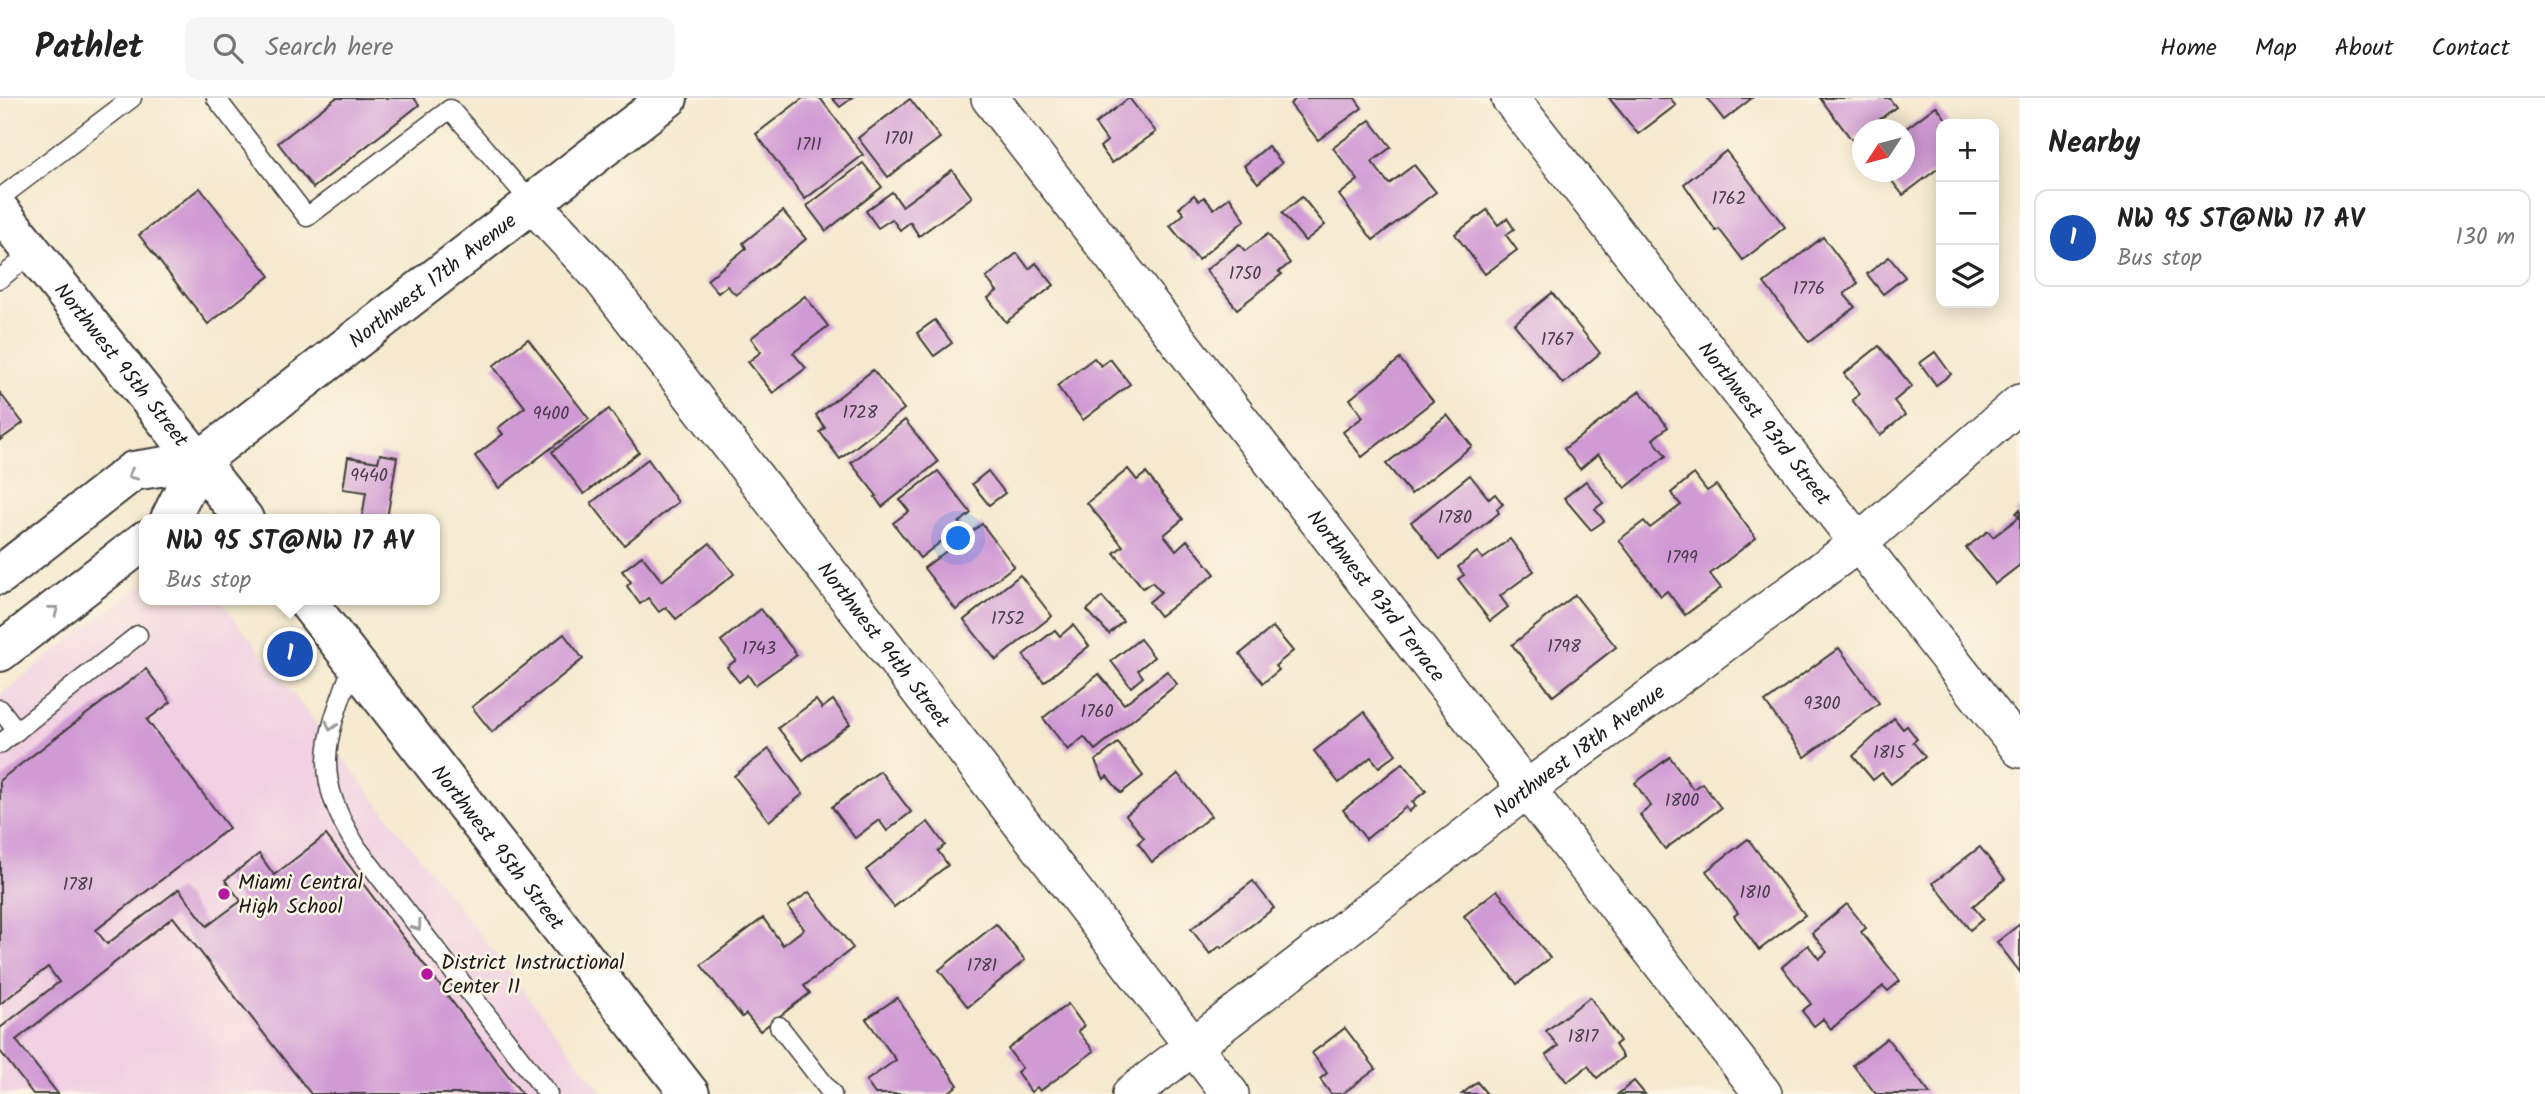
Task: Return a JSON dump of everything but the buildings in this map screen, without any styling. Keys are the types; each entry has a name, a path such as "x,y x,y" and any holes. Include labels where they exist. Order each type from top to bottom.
{"main road":[{"name":"Northwest 17th Avenue","path":"172,514 198,461 668,98"},
{"name":"Northwest 95th Street","path":"0,211 240,514"},
{"name":"Northwest 17th Avenue","path":"0,575 133,471 198,461"},
{"path":"0,652 139,545"},
{"name":"Northwest 95th Street","path":"310,605 690,1094"}],"street":[{"name":"Northwest 93rd Terrace","path":"990,98 1763,1094"},
{"name":"Northwest 93rd Street","path":"1510,98 2020,749"},
{"name":"Northwest 94th Street","path":"532,203 600,276 1230,1094"},
{"name":"Northwest 18th Avenue","path":"1131,1094 1527,789 1860,542 2020,403"}],"lane":[{"path":"0,198 132,98"},
{"path":"216,98 307,217 446,104 532,203"},
{"path":"0,279 32,252"},
{"path":"0,744 138,635"},
{"path":"355,662 326,743 328,786 336,810 358,849 548,1094"},
{"path":"0,709 17,731"},
{"path":"779,1026 832,1094"}],"shaded area":[{"name":"Miami Central High School","path":"139,587 139,605 224,605 604,1094 0,1094 0,695"}],"place":[{"name":"NW 95 ST@NW 17 AV","path":"290,654"},
{"name":"Miami Central High School","path":"224,894"},
{"name":"District Instructional Center 11","path":"427,974"}]}
